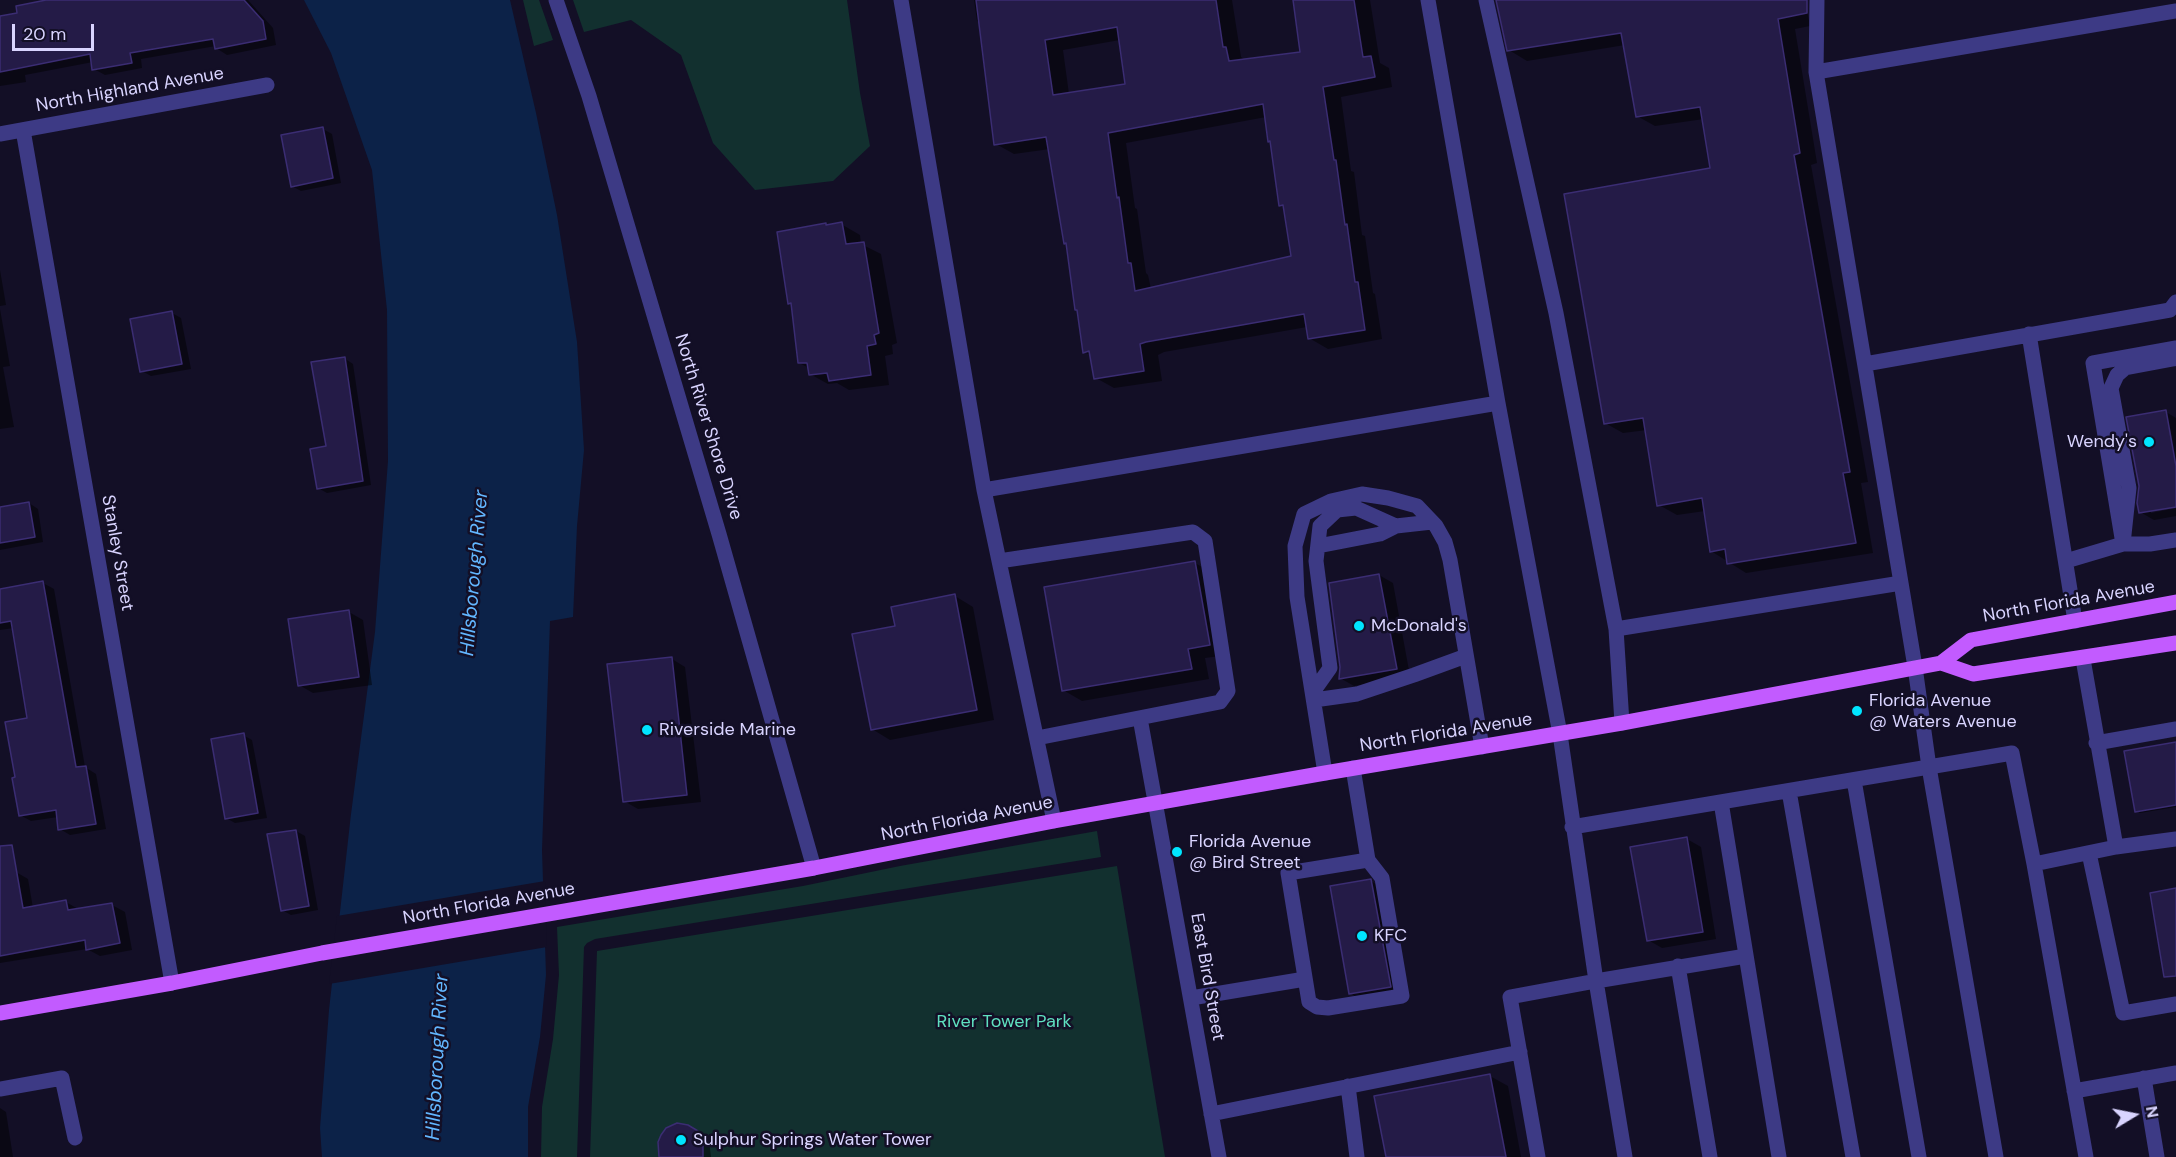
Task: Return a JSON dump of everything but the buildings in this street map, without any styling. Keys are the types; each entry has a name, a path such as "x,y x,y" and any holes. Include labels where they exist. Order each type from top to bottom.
{"main road":[{"name":"North Florida Avenue","path":"0,1013 172,983 322,953 814,868 1054,821 1622,723 1915,668 1941,663 1971,640 2176,602"},
{"name":"North Florida Avenue","path":"1941,663 1973,674 2176,643"}],"street":[{"name":"North River Shore Drive","path":"556,0 592,107 722,545 814,868"},
{"path":"902,0 984,490 1054,821"},
{"path":"1428,0 1498,403 1560,734 1572,827 1625,1157"},
{"path":"1486,0 1556,313 1616,629 1622,723"},
{"path":"1817,0 1816,72 1995,1157"},
{"path":"1816,72 2176,11"},
{"name":"North Highland Avenue","path":"0,134 267,85"},
{"name":"Stanley Street","path":"23,130 172,983"},
{"path":"1865,364 2170,310 2176,302"},
{"path":"2030,334 2075,621"},
{"path":"2123,544 2093,363 2176,348"},
{"path":"2123,544 2129,488 2111,388 2117,375 2126,368 2176,359"},
{"path":"984,490 1498,403"},
{"path":"1325,773 1297,597 1295,546 1304,514 1331,501 1362,494 1416,506 1432,522 1445,542 1482,747"},
{"path":"1314,696 1330,668 1316,561 1320,526 1337,510 1356,508 1396,526"},
{"path":"1318,546 1380,534 1396,526 1432,522"},
{"path":"999,561 1193,532 1205,541 1228,692 1220,702 1037,738"},
{"path":"2066,561 2123,544 2150,544 2176,540"},
{"path":"1616,629 1901,583"},
{"path":"1314,696 1357,694 1466,656"},
{"path":"2082,659 2116,847"},
{"name":"East Bird Street","path":"1140,718 1219,1157"},
{"path":"2096,743 2176,729"},
{"path":"1572,827 2012,753 2086,1157"},
{"path":"1353,768 1368,860 1382,878 1402,996 1328,1008 1317,1007 1309,1002 1288,873 1368,860"},
{"path":"1854,780 1919,1157"},
{"path":"1789,791 1853,1157"},
{"path":"1721,802 1779,1157"},
{"path":"2034,864 2116,847 2176,839"},
{"path":"2089,853 2123,1013 2176,1004"},
{"path":"1538,1157 1510,997 1746,956"},
{"path":"1678,966 1710,1157"},
{"path":"1191,998 1305,979"},
{"path":"1211,1113 1520,1052"},
{"path":"2074,1090 2176,1072"},
{"path":"0,1089 62,1078 75,1137"},
{"path":"2144,1078 2157,1157"},
{"path":"1348,1086 1357,1157"}],"green space":[{"path":"523,0 539,0 553,40 534,46"},
{"path":"573,0 847,0 870,146 833,181 755,190 713,143 681,55 631,20 584,32"},
{"path":"1097,831 1101,857 595,939 587,943 584,947 577,1157 541,1157 542,1107 553,1039 559,975 557,927 803,886 900,866"},
{"name":"River Tower Park","path":"1117,866 1165,1157 590,1157 597,951"}],"water":[{"name":"Hillsborough River","path":"304,0 510,0 557,215 577,342 584,450 577,526 573,617 550,621 542,850 546,975 540,1037 528,1107 528,1157 322,1157 320,1128 329,1010 351,814 375,632 388,461 387,310 372,170 331,53"}],"pier":[{"path":"545,881 547,947 329,984 337,916"}],"place":[{"name":"Wendy's","path":"2149,442"},
{"name":"McDonald's","path":"1359,626"},
{"name":"Florida Avenue @ Waters Avenue","path":"1857,711"},
{"name":"Riverside Marine","path":"647,730"},
{"name":"Florida Avenue @ Bird Street","path":"1177,852"},
{"name":"KFC","path":"1362,936"},
{"name":"Sulphur Springs Water Tower","path":"681,1140"}]}
